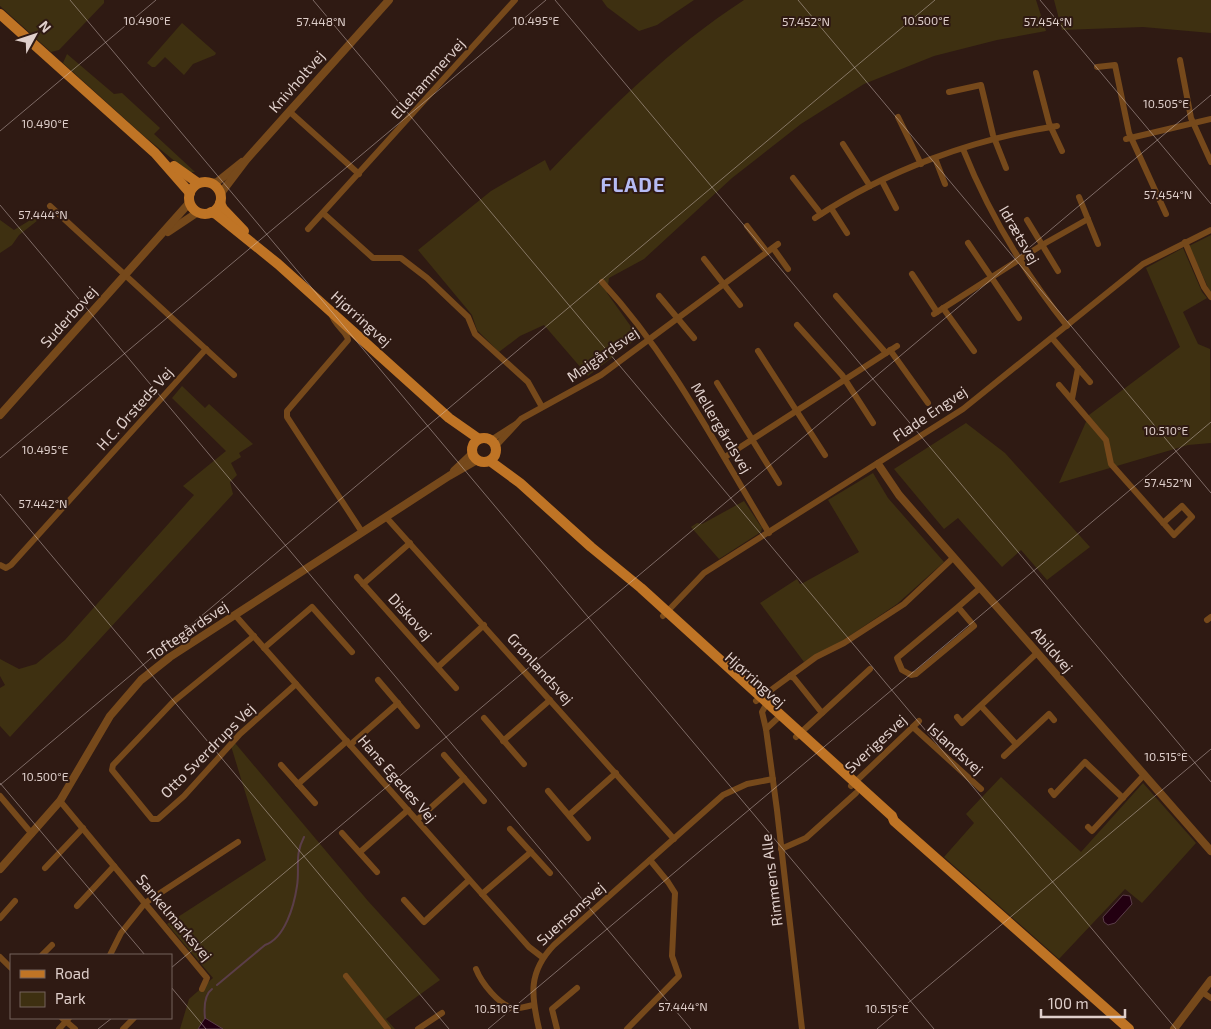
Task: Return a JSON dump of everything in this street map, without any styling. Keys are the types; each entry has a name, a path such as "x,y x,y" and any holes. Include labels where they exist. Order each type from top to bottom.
{"main road":[{"path":"0,14 155,153 198,183 212,183 220,198 211,212 198,212 190,197 155,153"},
{"path":"190,197 198,183"},
{"name":"Hjørringvej","path":"220,198 223,209 254,243"},
{"name":"Hjørringvej","path":"211,212 254,243 449,418 475,450"},
{"path":"475,450 493,450"},
{"path":"475,450 493,450"},
{"name":"Hjørringvej","path":"493,450 520,483 854,787 924,847 952,880 973,898 990,906 1129,1029"},
{"name":"Hjørringvej","path":"1036,948 1046,963 1122,1029"}],"street":[{"name":"Knivholtvej","path":"220,198 246,160 389,0"},
{"name":"Ellehammervej","path":"308,229 515,0"},
{"path":"1180,60 1193,123 1211,162"},
{"path":"1097,67 1115,65 1129,138 1166,214"},
{"path":"1036,73 1062,151"},
{"path":"949,92 981,84 987,105 986,111 1006,168"},
{"path":"290,112 359,174"},
{"path":"898,117 921,164"},
{"path":"1129,138 1211,119"},
{"path":"793,178 818,216 882,180 935,158 996,139 1054,126"},
{"path":"843,144 870,186"},
{"name":"Idrætsvej","path":"963,149 989,208 1018,260 1067,326"},
{"path":"935,158 945,184"},
{"name":"Knivholtvej","path":"212,183 246,160"},
{"path":"882,180 896,208"},
{"name":"Suderbovej","path":"0,415 160,236 190,197"},
{"path":"1079,197 1098,244"},
{"path":"50,206 234,375"},
{"path":"831,208 847,233"},
{"name":"Suderbovej","path":"160,236 198,212"},
{"path":"323,213 373,258 401,258 427,278 468,317 475,334 528,382 542,408"},
{"path":"938,311 1042,245 1088,219"},
{"path":"1027,220 1058,272"},
{"path":"746,226 767,252"},
{"name":"Flade Engvej","path":"665,614 704,573 963,409 1143,264 1211,230"},
{"path":"1185,242 1204,287 1211,297"},
{"path":"968,243 1019,318"},
{"name":"Maigårdsvej","path":"493,450 517,423 601,375 775,246 788,269"},
{"path":"704,259 740,305"},
{"path":"912,274 938,311 974,351"},
{"name":"Mellergårdsvej","path":"602,282 650,338 692,401 769,533"},
{"path":"659,296 676,319 694,338"},
{"path":"836,296 888,352 928,403"},
{"path":"331,313 334,324 348,338 324,370 287,411 287,417 362,532"},
{"path":"798,325 845,380 873,424"},
{"path":"1052,338 1090,382"},
{"path":"725,457 897,346"},
{"name":"H.C. Ørsteds Vej","path":"0,565 6,568 11,565 206,349"},
{"path":"758,351 825,454"},
{"path":"1072,399 1078,368"},
{"path":"717,383 779,483"},
{"path":"1059,385 1106,440 1111,464 1163,523 1174,535 1192,517 1182,506 1163,523"},
{"name":"Toftegårdsvej","path":"0,869 60,801 103,727 129,691 170,658 450,476 475,450"},
{"name":"Abildvej","path":"878,464 899,495 953,558 1211,851"},
{"name":"Grønlandsvej","path":"386,517 674,839"},
{"path":"363,584 410,543"},
{"path":"761,702 790,676 904,604 953,558"},
{"name":"Diskovej","path":"357,577 456,688"},
{"path":"958,607 974,626 916,674 910,675 902,670 897,658 980,588"},
{"path":"264,648 312,607 352,652"},
{"name":"Hans Egedes Vej","path":"235,615 529,947 542,957"},
{"path":"438,667 484,625"},
{"name":"Otto Sverdrups Vej","path":"254,636 173,702 113,765 112,770 152,819 158,819 184,796 240,734 296,684"},
{"path":"957,717 962,723 1037,653"},
{"path":"798,735 870,669"},
{"path":"790,676 794,678 822,713"},
{"path":"378,680 417,726"},
{"path":"503,741 550,700"},
{"name":"Rimmens Alle","path":"761,702 773,779 802,1029"},
{"path":"298,784 398,703"},
{"path":"981,706 1016,744"},
{"path":"1004,756 1049,714 1054,720"},
{"path":"766,729 778,717"},
{"path":"484,718 524,764"},
{"name":"Sverigesvej","path":"781,849 806,838 919,721"},
{"name":"Islandsvej","path":"913,727 981,789"},
{"path":"444,755 484,801"},
{"path":"1050,791 1054,795 1085,762 1123,798"},
{"path":"281,766 315,803"},
{"path":"569,815 616,773"},
{"path":"1088,828 1092,831 1144,775"},
{"path":"417,820 464,778"},
{"name":"Suensonsvej","path":"537,1028 533,982 542,957 728,792 747,784 773,779"},
{"path":"548,791 588,838"},
{"path":"0,796 32,834"},
{"name":"Sankelmarksvej","path":"60,801 207,978 202,989"},
{"path":"360,852 408,810"},
{"path":"45,868 83,828"},
{"path":"510,829 550,873"},
{"path":"342,833 377,872"},
{"path":"110,954 121,933 145,903 238,842"},
{"path":"482,894 531,852"},
{"path":"627,1029 679,976 672,956 675,893 650,860"},
{"path":"77,906 114,866"},
{"path":"404,900 424,922 469,880"},
{"path":"0,918 15,901"},
{"path":"43,954 52,945"},
{"path":"0,956 10,967"},
{"path":"476,969 479,977 507,1006 520,1008 534,1005"},
{"path":"346,976 388,1029"},
{"path":"1169,1029 1176,1026 1211,980"},
{"path":"557,1029 552,1008 576,988"},
{"path":"1202,992 1211,998"},
{"path":"418,1029 442,1013"},
{"path":"59,1029 66,1019 75,1029"},
{"path":"124,1029 133,1019"}],"green space":[{"path":"0,0 104,0 104,3 59,50 51,52 0,6"},
{"path":"602,0 694,0 657,25 639,31 607,7"},
{"path":"744,0 1036,0 1046,31 997,40 934,56 864,84 801,124 732,178 644,259 609,278 607,293 637,335 635,340 588,376 544,325 520,336 499,352 477,330 472,315 418,250 491,191 545,160 550,171 642,80 691,38"},
{"path":"1054,0 1211,0 1211,33 1143,27 1062,30"},
{"path":"182,23 216,53 215,55 193,64 184,75 165,57 155,67 152,67 147,63"},
{"path":"67,54 114,94 122,93 160,128 154,134 195,172 188,172 144,136 63,63"},
{"path":"45,211 47,213 19,235 12,245 0,253 0,220 14,230"},
{"path":"1211,235 1211,294 1189,246"},
{"path":"1183,248 1202,292 1207,298 1183,312 1198,344 1210,349 1211,443 1188,445 1059,483 1089,415 1180,347 1146,268"},
{"path":"182,386 205,408 209,404 253,444 239,453 241,457 231,463 237,475 230,482 233,494 10,737 0,726 0,688 5,685 0,676 0,659 19,669 36,664 65,640 194,495 183,486 226,451 172,398"},
{"path":"966,423 1005,453 1090,547 1047,580 1021,550 1002,567 958,518 944,529 894,469"},
{"path":"873,473 888,498 944,562 897,604 842,641 804,662 760,603 797,579 800,584 803,583 859,552 828,500"},
{"path":"744,501 762,528 761,532 719,559 691,527 697,523 702,524"},
{"path":"235,743 368,901 440,980 386,1019 395,1029 180,1029 189,999 213,978 167,924 266,860 231,746"},
{"path":"1001,777 1081,852 1143,783 1196,843 1142,903 1125,889 1059,959 944,857 974,823 966,814"}],"shaded area":[{"path":"1123,895 1130,896 1132,904 1115,923 1108,925 1104,922 1103,917"},
{"path":"205,1018 223,1029 198,1029"}],"waterway":[{"path":"217,985 278,936 283,929 291,912 296,894 298,856 304,837"},
{"path":"205,1018 206,998 212,989"}],"district":[{"name":"FLADE","path":"633,185"}]}
